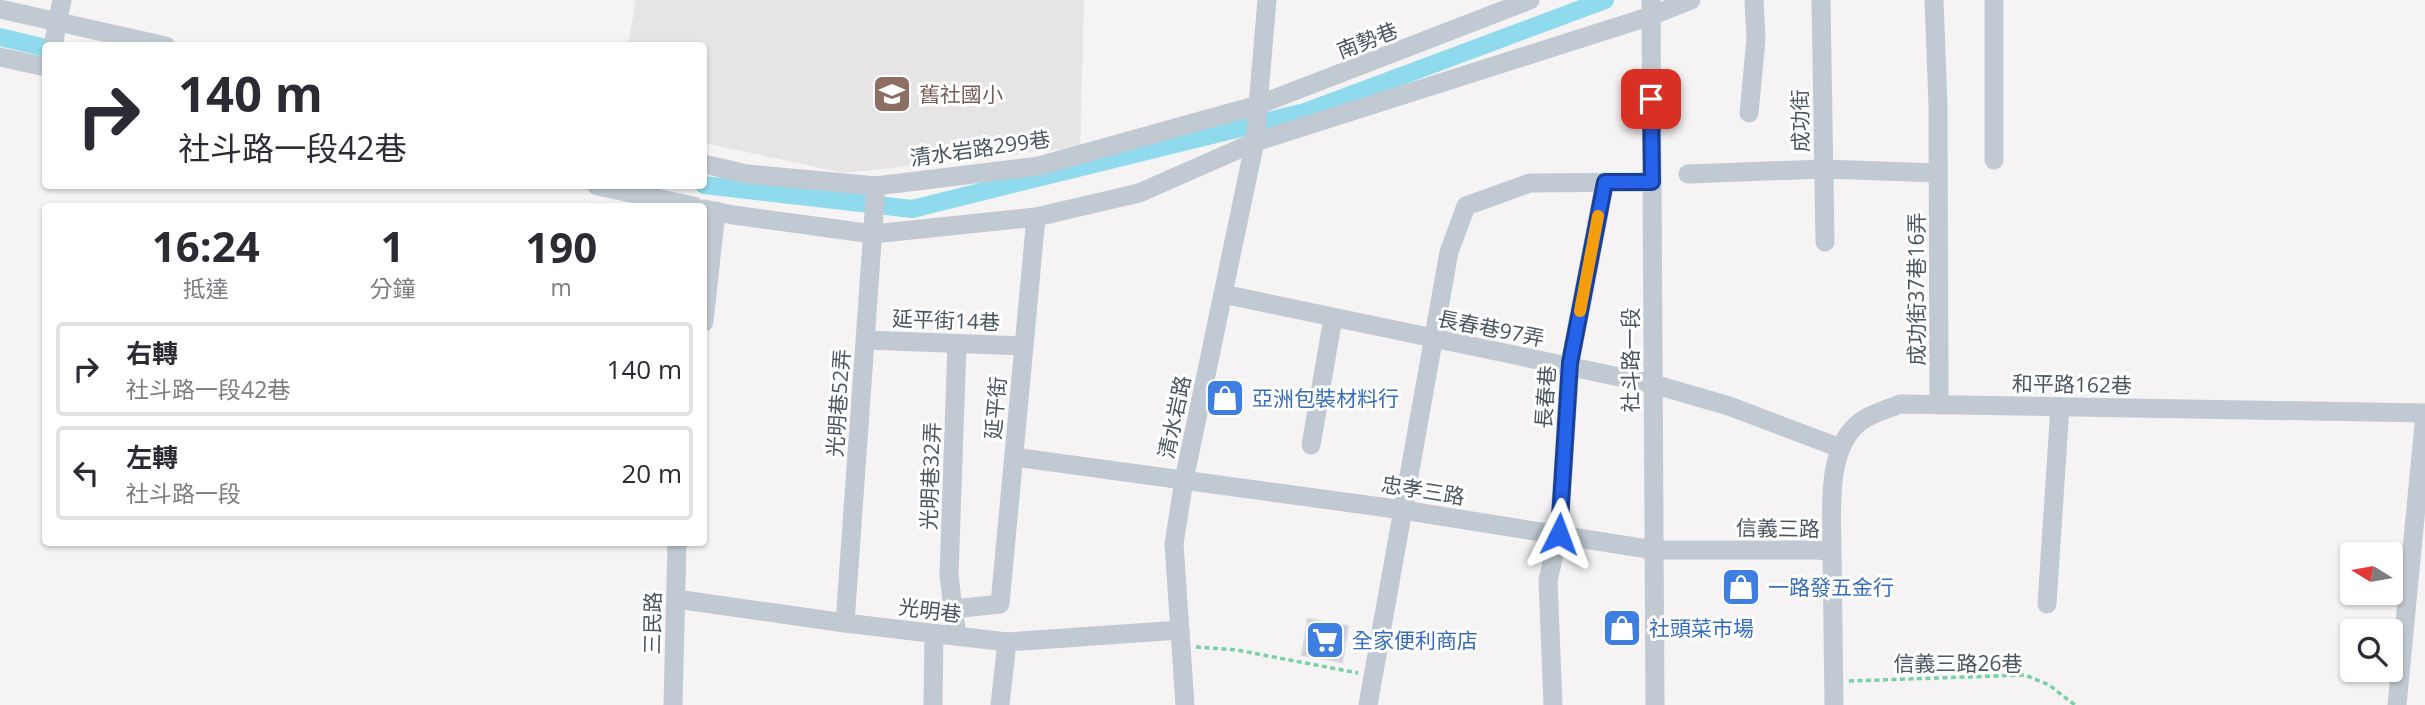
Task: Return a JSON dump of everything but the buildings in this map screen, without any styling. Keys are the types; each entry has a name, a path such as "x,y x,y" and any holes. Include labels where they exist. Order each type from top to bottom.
{"street":[{"path":"53,42 62,0"},
{"path":"1258,106 1266,0"},
{"name":"南勢巷","path":"1258,106 1530,0"},
{"path":"707,266 710,210 873,234 1036,217 1139,193 1255,142 1651,10 1691,0"},
{"path":"1749,113 1756,39 1754,0"},
{"name":"成功街","path":"1821,0 1825,242"},
{"name":"成功街37巷16弄","path":"1934,0 1939,405"},
{"path":"1994,0 1994,160"},
{"path":"0,9 148,42"},
{"name":"社斗路一段","path":"1651,10 1655,705"},
{"path":"0,57 42,66"},
{"name":"清水岩路","path":"1185,705 1174,544 1184,480 1255,142 1258,106"},
{"name":"清水岩路299巷","path":"707,165 747,174 876,187 1039,166 1258,106"},
{"path":"1688,174 1824,169 1938,173"},
{"name":"長春巷","path":"1553,705 1548,580 1559,534 1569,367 1605,182"},
{"path":"1368,705 1449,252 1466,206 1530,183 1652,182"},
{"name":"光明巷52弄","path":"845,623 876,187"},
{"path":"612,189 679,203"},
{"name":"延平街","path":"953,609 1000,604 1036,217"},
{"name":"長春巷97弄","path":"1223,294 1653,384 1729,405 1840,448"},
{"path":"1311,445 1333,318"},
{"name":"延平街14巷","path":"866,340 1024,346"},
{"name":"光明巷32弄","path":"957,344 949,575 957,636"},
{"name":"和平路162巷","path":"1832,552 1832,484 1840,448 1860,422 1900,404 2425,413"},
{"path":"2047,604 2060,407"},
{"path":"2397,705 2425,413"},
{"name":"忠孝三路","path":"1014,457 1404,510 1654,550"},
{"name":"三民路","path":"673,705 677,546"},
{"name":"信義三路","path":"1654,550 1832,552 1834,705"},
{"name":"光明巷","path":"676,599 1007,642 1181,638"},
{"path":"933,705 934,633"},
{"path":"1000,705 1007,642"}],"path":[{"path":"1181,638 1373,676"},
{"name":"信義三路26巷","path":"1833,681 2025,675 2049,685 2075,705"}],"shaded area":[{"name":"舊社國小","path":"636,0 1084,0 1080,147 844,173 707,144 707,42 629,42"}],"waterway":[{"path":"707,185 912,209 1305,112 1605,0"},
{"path":"0,37 42,47"}],"slow traffic":[{"path":"1580,311 1598,216"}],"place":[{"name":"舊社國小","path":"892,94"},
{"name":"亞洲包裝材料行","path":"1225,398"},
{"name":"一路發五金行","path":"1741,587"},
{"name":"社頭菜市場","path":"1622,628"},
{"name":"全家便利商店","path":"1325,640"}],"route":[{"path":"1559,534 1570,363 1605,182 1652,182 1651,99"}]}
